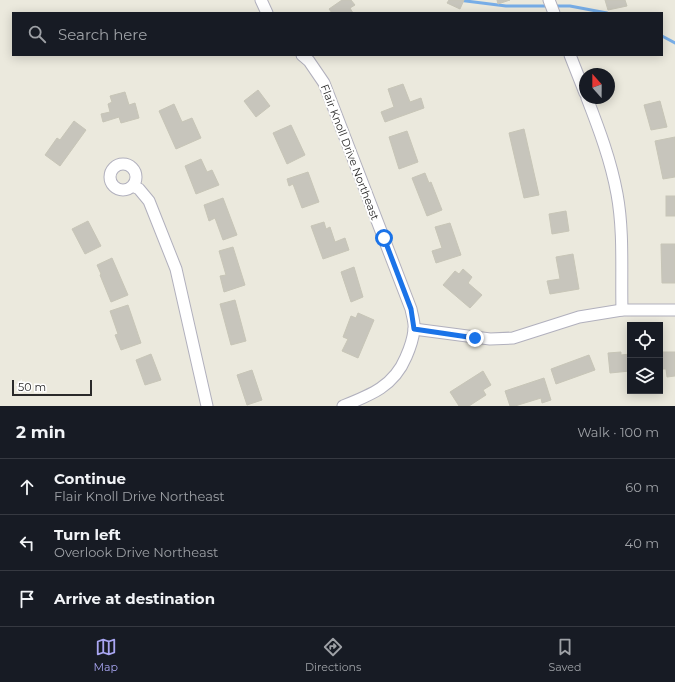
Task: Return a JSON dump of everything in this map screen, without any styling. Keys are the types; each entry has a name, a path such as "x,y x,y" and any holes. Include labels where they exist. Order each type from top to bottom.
{"street":[{"path":"261,0 267,12"},
{"path":"549,0 554,12"},
{"name":"Flair Knoll Drive Northeast","path":"303,56 309,61 324,83 411,309 414,329 410,348 401,368 388,384 364,398 343,406"},
{"path":"570,56 579,78"},
{"path":"589,104 604,143 617,194 620,220 622,310"},
{"path":"133,186 139,189 149,201 176,269 207,406"},
{"path":"414,329 490,339 513,338 579,317 622,310 675,310"}],"building":[{"path":"342,0 351,0 355,5 350,8 352,12 331,12 329,9"},
{"path":"449,0 464,0 460,9 447,3"},
{"path":"497,0 510,0 498,4"},
{"path":"605,0 625,0 627,6 608,10"},
{"path":"403,84 410,102 421,98 424,108 385,122 381,112 394,107 388,89"},
{"path":"258,90 270,106 256,117 244,101"},
{"path":"125,92 129,105 135,103 139,118 121,123 119,117 103,122 101,114 110,112 108,104 112,102 110,96"},
{"path":"660,101 667,127 651,130 644,105"},
{"path":"174,104 182,122 192,118 201,138 176,149 159,111"},
{"path":"74,121 86,130 60,166 45,155 57,138 60,140"},
{"path":"291,125 305,155 287,164 273,133"},
{"path":"524,129 539,195 524,198 509,133"},
{"path":"407,131 418,162 399,169 389,137"},
{"path":"675,137 675,177 663,179 655,141"},
{"path":"201,159 207,172 212,170 219,185 196,194 185,166"},
{"path":"308,172 319,202 302,208 293,184 289,186 287,179"},
{"path":"425,173 429,183 431,182 442,210 427,216 412,178"},
{"path":"666,196 675,196 675,216 666,216"},
{"path":"223,198 237,235 223,240 215,218 209,221 204,205"},
{"path":"566,211 569,231 552,234 549,214"},
{"path":"88,221 101,246 85,254 72,229"},
{"path":"324,222 326,229 330,227 335,242 345,238 349,250 323,259 311,226"},
{"path":"450,223 461,255 436,263 432,251 442,248 435,227"},
{"path":"661,244 675,244 675,283 662,283"},
{"path":"233,247 245,285 224,292 220,276 226,275 219,251"},
{"path":"573,254 579,289 550,294 547,281 560,279 556,257"},
{"path":"112,258 128,295 111,302 97,265"},
{"path":"354,267 363,297 351,302 341,272"},
{"path":"463,269 472,277 468,283 482,295 470,308 443,285 455,271 459,274"},
{"path":"235,300 246,341 231,345 220,304"},
{"path":"128,305 141,343 121,350 115,335 118,334 110,311"},
{"path":"358,313 374,320 358,358 342,351 348,339 343,337 351,316 356,318"},
{"path":"621,352 621,355 627,354 627,371 610,373 608,353"},
{"path":"663,352 675,352 675,376 667,377 666,369 663,369"},
{"path":"151,354 161,380 145,385 136,360"},
{"path":"589,355 595,370 556,384 551,369"},
{"path":"252,370 262,400 247,405 237,375"},
{"path":"483,371 491,385 483,390 486,395 469,406 459,406 450,392"},
{"path":"544,378 551,400 542,403 541,398 515,406 510,406 505,391"}],"waterway":[{"path":"458,0 506,6 548,6"},
{"path":"554,6 570,6 602,12"},
{"path":"663,37 675,43"}],"route":[{"path":"384,238 411,309 414,329 475,338"}]}
